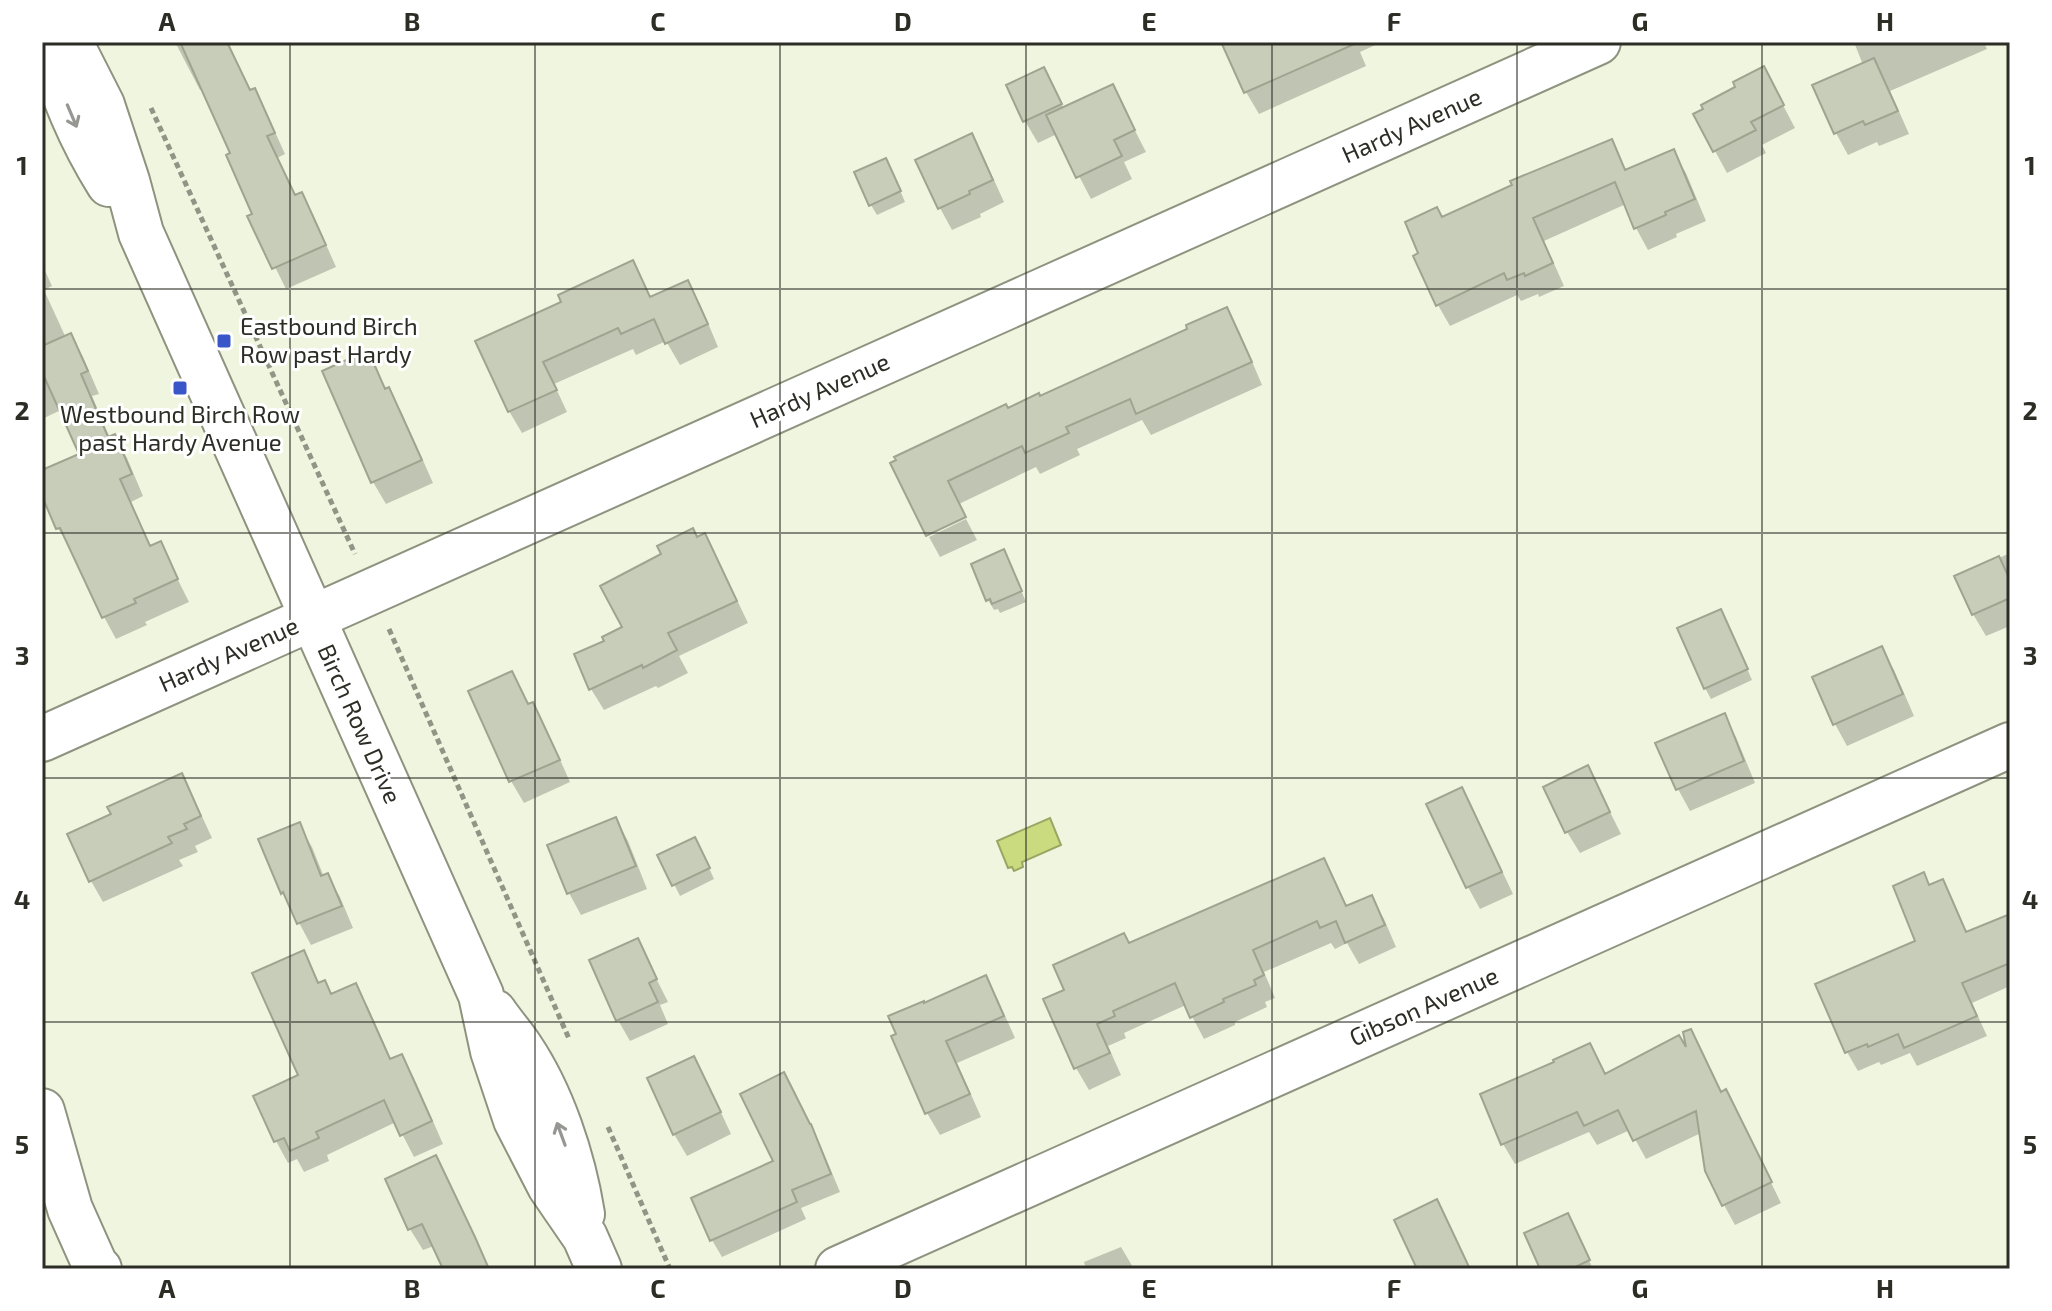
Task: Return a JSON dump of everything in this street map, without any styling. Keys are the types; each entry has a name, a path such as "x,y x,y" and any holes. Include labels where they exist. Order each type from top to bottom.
{"street":[{"name":"Birch Row Drive","path":"48,42 72,118 88,150 141,233 481,995 521,1049 549,1102 570,1161 592,1253"},
{"name":"Birch Row Drive","path":"70,42 102,105 141,233"},
{"name":"Hardy Avenue","path":"42,739 1598,42"},
{"name":"Gibson Avenue","path":"838,1269 2010,745"},
{"path":"42,1111 56,1218 99,1269"}],"path":[{"path":"147,100 372,591 575,1053"},
{"path":"607,1125 670,1269"}],"shaded area":[{"path":"1050,818 1061,845 1022,862 1023,867 1014,871 1012,867 1008,868 997,841"}],"building":[{"path":"180,42 227,42 250,90 255,88 275,133 267,136 295,195 302,192 326,245 272,269 247,216 252,214 226,155 230,153"},
{"path":"1221,42 1359,42 1244,93"},
{"path":"1874,58 1898,111 1865,125 1863,121 1834,134 1812,85"},
{"path":"1764,66 1784,105 1751,122 1756,130 1713,152 1693,114 1703,109 1701,105 1735,87 1733,82"},
{"path":"1044,67 1062,104 1023,122 1006,85"},
{"path":"1113,84 1135,130 1114,140 1122,156 1076,178 1046,115"},
{"path":"972,133 993,180 938,209 915,160"},
{"path":"1612,139 1625,170 1674,149 1695,199 1634,229 1615,182 1533,218 1553,263 1525,276 1524,273 1507,280 1504,273 1436,306 1413,256 1418,253 1405,222 1437,207 1442,217 1512,185 1510,181"},
{"path":"886,158 901,191 869,206 854,172"},
{"path":"633,260 650,297 688,280 708,324 665,344 654,319 621,334 618,328 543,362 557,390 508,412 475,341 561,302 558,295"},
{"path":"1227,307 1252,362 1136,414 1130,399 1066,427 1069,433 1025,453 1022,446 948,481 966,517 926,536 890,463 896,460 894,457 1006,404 1008,408 1039,393 1040,396 1187,329 1186,325"},
{"path":"71,333 88,371 81,374 108,437 115,434 132,474 120,479 150,546 161,541 178,579 102,618 42,496 42,470 79,454 42,372 42,346"},
{"path":"368,350 385,389 389,387 422,460 371,483 322,371"},
{"path":"693,528 697,537 705,533 737,601 668,633 677,650 589,690 574,654 604,641 602,637 622,627 600,586 661,554 657,546"},
{"path":"1004,549 1022,591 992,604 990,599 986,601 971,564"},
{"path":"1999,556 2010,580 2010,598 1972,615 1954,576"},
{"path":"1721,609 1748,669 1704,689 1677,628"},
{"path":"1882,646 1903,694 1833,725 1812,677"},
{"path":"512,671 528,704 533,702 560,760 509,782 468,691"},
{"path":"1725,713 1744,761 1676,790 1655,743"},
{"path":"1588,765 1610,812 1565,833 1543,787"},
{"path":"182,773 201,816 184,824 187,829 168,837 172,843 89,882 67,834 111,814 107,807"},
{"path":"1462,787 1502,872 1466,888 1426,804"},
{"path":"616,817 636,866 567,894 547,845"},
{"path":"300,822 321,876 328,873 342,906 297,924 258,839"},
{"path":"695,837 710,868 672,886 657,855"},
{"path":"1324,858 1346,906 1372,895 1385,925 1345,943 1336,921 1320,928 1317,921 1253,950 1264,975 1254,980 1256,985 1190,1018 1175,983 1113,1011 1115,1016 1097,1024 1110,1053 1074,1069 1043,999 1064,990 1053,965 1124,933 1129,943"},
{"path":"1924,872 1929,885 1943,879 1966,932 2010,914 2010,963 1962,983 1977,1016 1904,1048 1898,1034 1845,1053 1815,984 1915,941 1893,886"},
{"path":"638,938 657,979 649,983 658,1002 616,1021 589,960"},
{"path":"304,950 318,983 325,980 331,994 356,983 390,1059 402,1054 432,1121 400,1136 384,1100 316,1132 319,1138 290,1151 284,1138 274,1142 253,1096 298,1075 252,973"},
{"path":"986,975 1004,1016 946,1041 970,1094 925,1114 891,1036 896,1034 888,1016"},
{"path":"1691,1029 1721,1092 1726,1089 1772,1182 1722,1206 1705,1171 1696,1111 1633,1141 1618,1110 1584,1126 1577,1112 1501,1145 1480,1094 1590,1043 1605,1074 1679,1035 1686,1047 1683,1032"},
{"path":"694,1056 721,1112 673,1135 647,1078"},
{"path":"784,1072 811,1124 831,1174 792,1190 797,1202 710,1241 691,1198 773,1161 740,1094"},
{"path":"436,1155 489,1269 443,1269 422,1224 408,1230 385,1179"},
{"path":"1437,1199 1470,1269 1417,1269 1394,1220"},
{"path":"1568,1213 1590,1260 1571,1269 1540,1269 1524,1233"}],"place":[{"name":"Eastbound Birch Row past Hardy","path":"224,341"},
{"name":"Westbound Birch Row past Hardy Avenue","path":"180,388"}]}
